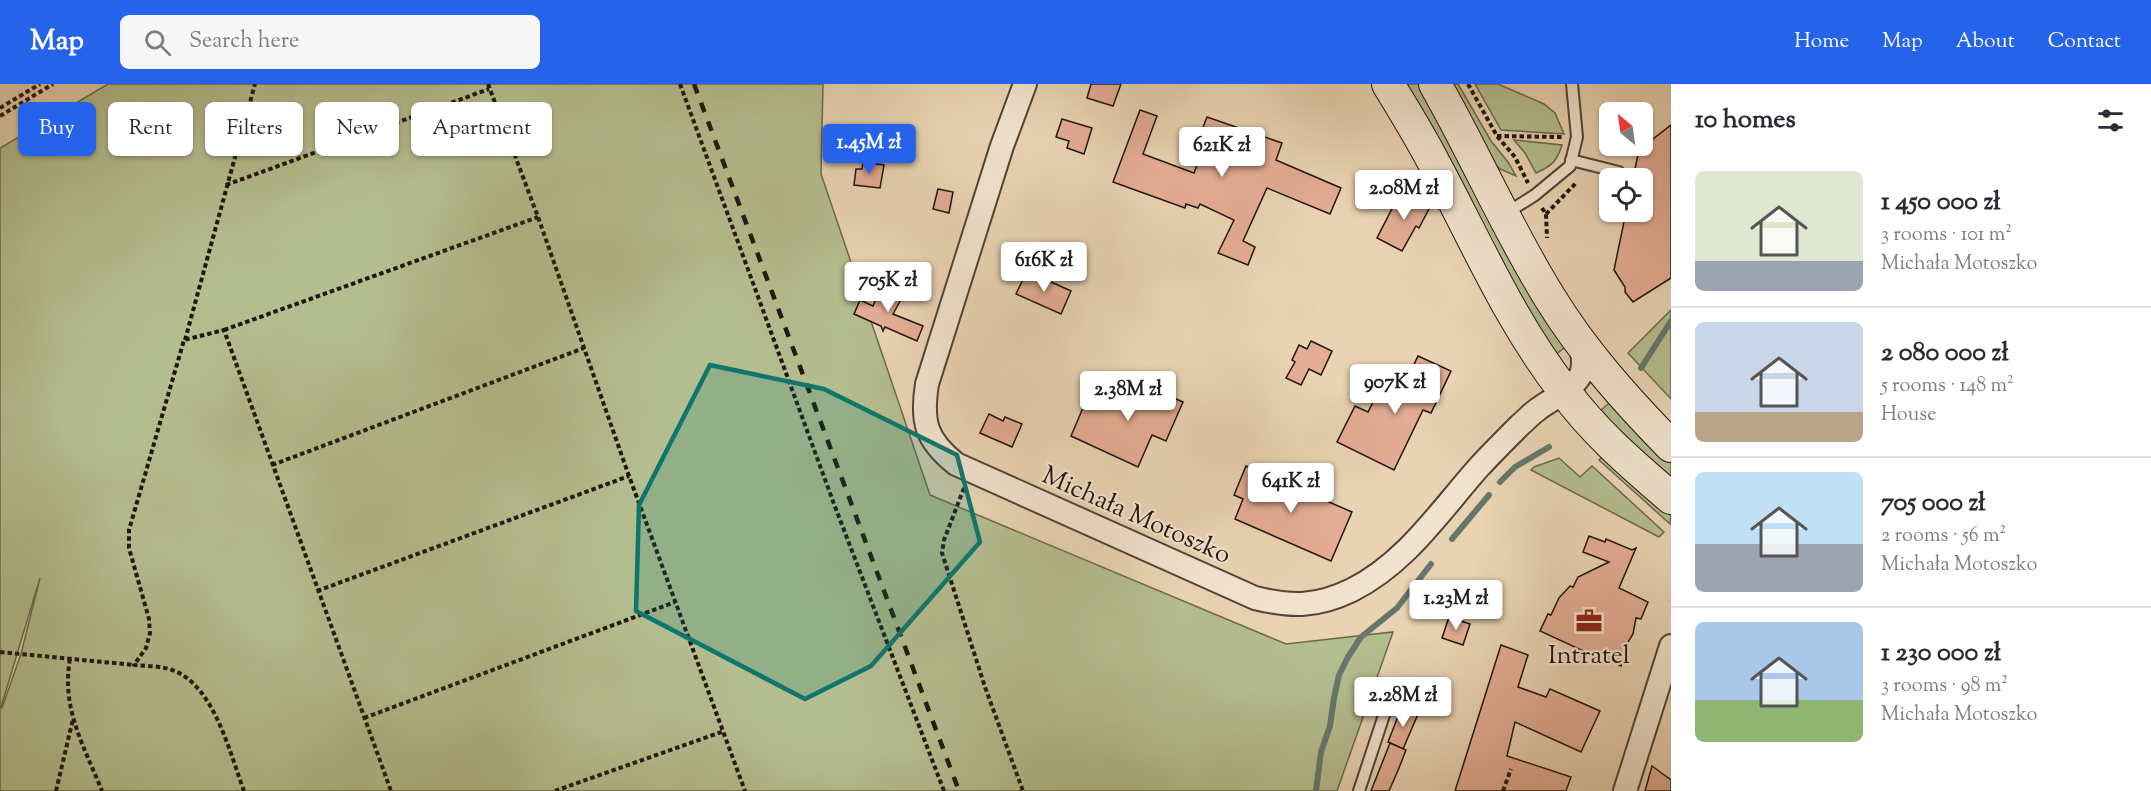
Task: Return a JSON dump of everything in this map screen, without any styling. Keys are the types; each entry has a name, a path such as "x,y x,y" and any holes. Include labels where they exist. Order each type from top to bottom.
{"main road":[{"path":"1388,84 1434,163 1511,312 1564,392 1617,451 1671,498"},
{"path":"1435,84 1466,137 1504,214 1550,298 1601,370 1671,446"}],"street":[{"name":"Michała Motoszko","path":"1025,84 1002,146 931,367 924,401 924,420 931,439 942,453 970,471 1255,598 1283,605 1302,605 1350,591 1372,579 1404,553 1481,465 1537,410 1564,392 1581,375 1584,360 1580,341"},
{"path":"1625,791 1671,646"}],"lane":[{"path":"1504,214 1535,195 1570,166 1577,137 1572,84"},
{"path":"1571,160 1602,168"},
{"path":"1359,791 1386,709"}],"path":[{"path":"0,108 40,84"},
{"path":"0,116 53,84"},
{"path":"134,665 146,648 150,633 149,619 129,548 129,530 255,84"},
{"path":"680,84 830,494 944,791"},
{"path":"1468,84 1497,136 1515,157 1546,214 1547,247"},
{"path":"226,185 489,86 745,791"},
{"path":"1497,136 1577,137"},
{"path":"184,340 224,330 538,217"},
{"path":"224,330 391,791"},
{"path":"272,465 584,348"},
{"path":"970,471 944,540 942,553 985,687 1023,791"},
{"path":"317,591 629,476"},
{"path":"364,718 675,602"},
{"path":"0,652 156,667 176,672 195,685 212,706 244,791"},
{"path":"70,658 67,696 73,718 102,791"},
{"path":"56,791 73,718"},
{"path":"555,791 724,731"},
{"path":"1503,791 1511,769"}],"highlighted area":[{"path":"710,365 824,389 957,455 980,542 871,666 805,699 636,611 639,505"}],"green space":[{"path":"108,84 823,84 821,174 930,495 1286,644 1393,632 1337,791 0,791 0,148 18,137 18,156 96,156 96,102 78,102","holes":["40,578 21,654 1,707"]},
{"path":"1401,84 1421,84 1567,346 1552,357"},
{"path":"1446,84 1458,84 1491,141 1516,176 1500,169 1491,160"},
{"path":"1475,84 1498,84 1544,104 1555,113 1564,134 1501,130"},
{"path":"1514,140 1562,145 1553,162 1536,173 1525,153"},
{"path":"1671,310 1671,399 1628,353"},
{"path":"1611,401 1671,463 1671,485 1597,414"},
{"path":"1604,455 1671,514 1670,524 1599,460"},
{"path":"1559,458 1580,477 1592,466 1664,532 1659,537 1531,470"}],"building":[{"path":"1091,84 1121,84 1113,106 1087,98"},
{"path":"1140,110 1157,116 1143,154 1194,173 1207,137 1200,135 1207,117 1282,143 1276,160 1341,188 1330,214 1267,188 1243,241 1255,247 1248,265 1218,253 1234,220 1200,204 1198,208 1186,204 1185,208 1113,182"},
{"path":"1062,119 1092,128 1084,154 1067,148 1069,141 1056,137"},
{"path":"1671,125 1671,278 1633,302 1614,270 1624,222 1653,222 1653,168 1635,168 1638,156 1653,156 1653,139"},
{"path":"863,162 884,165 880,188 854,185 856,169 862,169"},
{"path":"938,189 953,192 949,213 933,209"},
{"path":"1409,191 1432,203 1419,228 1416,226 1402,251 1377,238 1396,201 1402,204"},
{"path":"1027,271 1071,291 1061,314 1016,294"},
{"path":"882,281 904,294 893,314 923,326 917,341 885,327 883,331 881,326 854,314 860,300 873,306 876,299 874,297"},
{"path":"1311,341 1332,351 1321,375 1309,369 1301,385 1286,378 1295,362 1292,360 1299,345 1307,349"},
{"path":"1418,356 1451,371 1431,413 1423,410 1394,470 1337,442 1355,406 1368,412 1381,386 1400,394"},
{"path":"1134,381 1183,402 1166,441 1152,435 1138,467 1071,436 1085,403 1098,409 1105,392 1125,401"},
{"path":"989,414 1003,421 1005,417 1022,424 1012,447 980,433"},
{"path":"1246,466 1352,512 1331,561 1235,519 1243,499 1234,495"},
{"name":"Intratel","path":"1589,536 1605,542 1606,539 1632,550 1636,548 1619,588 1648,602 1641,619 1636,618 1633,634 1625,647 1628,649 1621,666 1540,631 1559,598 1570,586 1573,587 1578,577 1609,562 1583,552"},
{"path":"1449,617 1470,624 1463,645 1442,638"},
{"path":"1501,645 1528,655 1518,687 1546,697 1550,689 1600,711 1581,752 1515,722 1507,756 1571,777 1566,791 1455,791"},
{"path":"1402,706 1418,714 1403,749 1388,742"},
{"path":"1390,743 1406,750 1399,768 1389,791 1371,791"},
{"path":"1652,766 1671,780 1671,791 1645,791"}],"waterway":[{"path":"1641,368 1671,321"},
{"path":"1500,482 1515,467 1549,447"},
{"path":"1452,539 1489,495"},
{"path":"1316,791 1321,752 1330,726 1339,675 1348,657 1361,637 1397,608 1431,564"}],"railway":[{"path":"694,84 959,791"}],"place":[{"name":"Intratel","path":"1589,621"}]}
